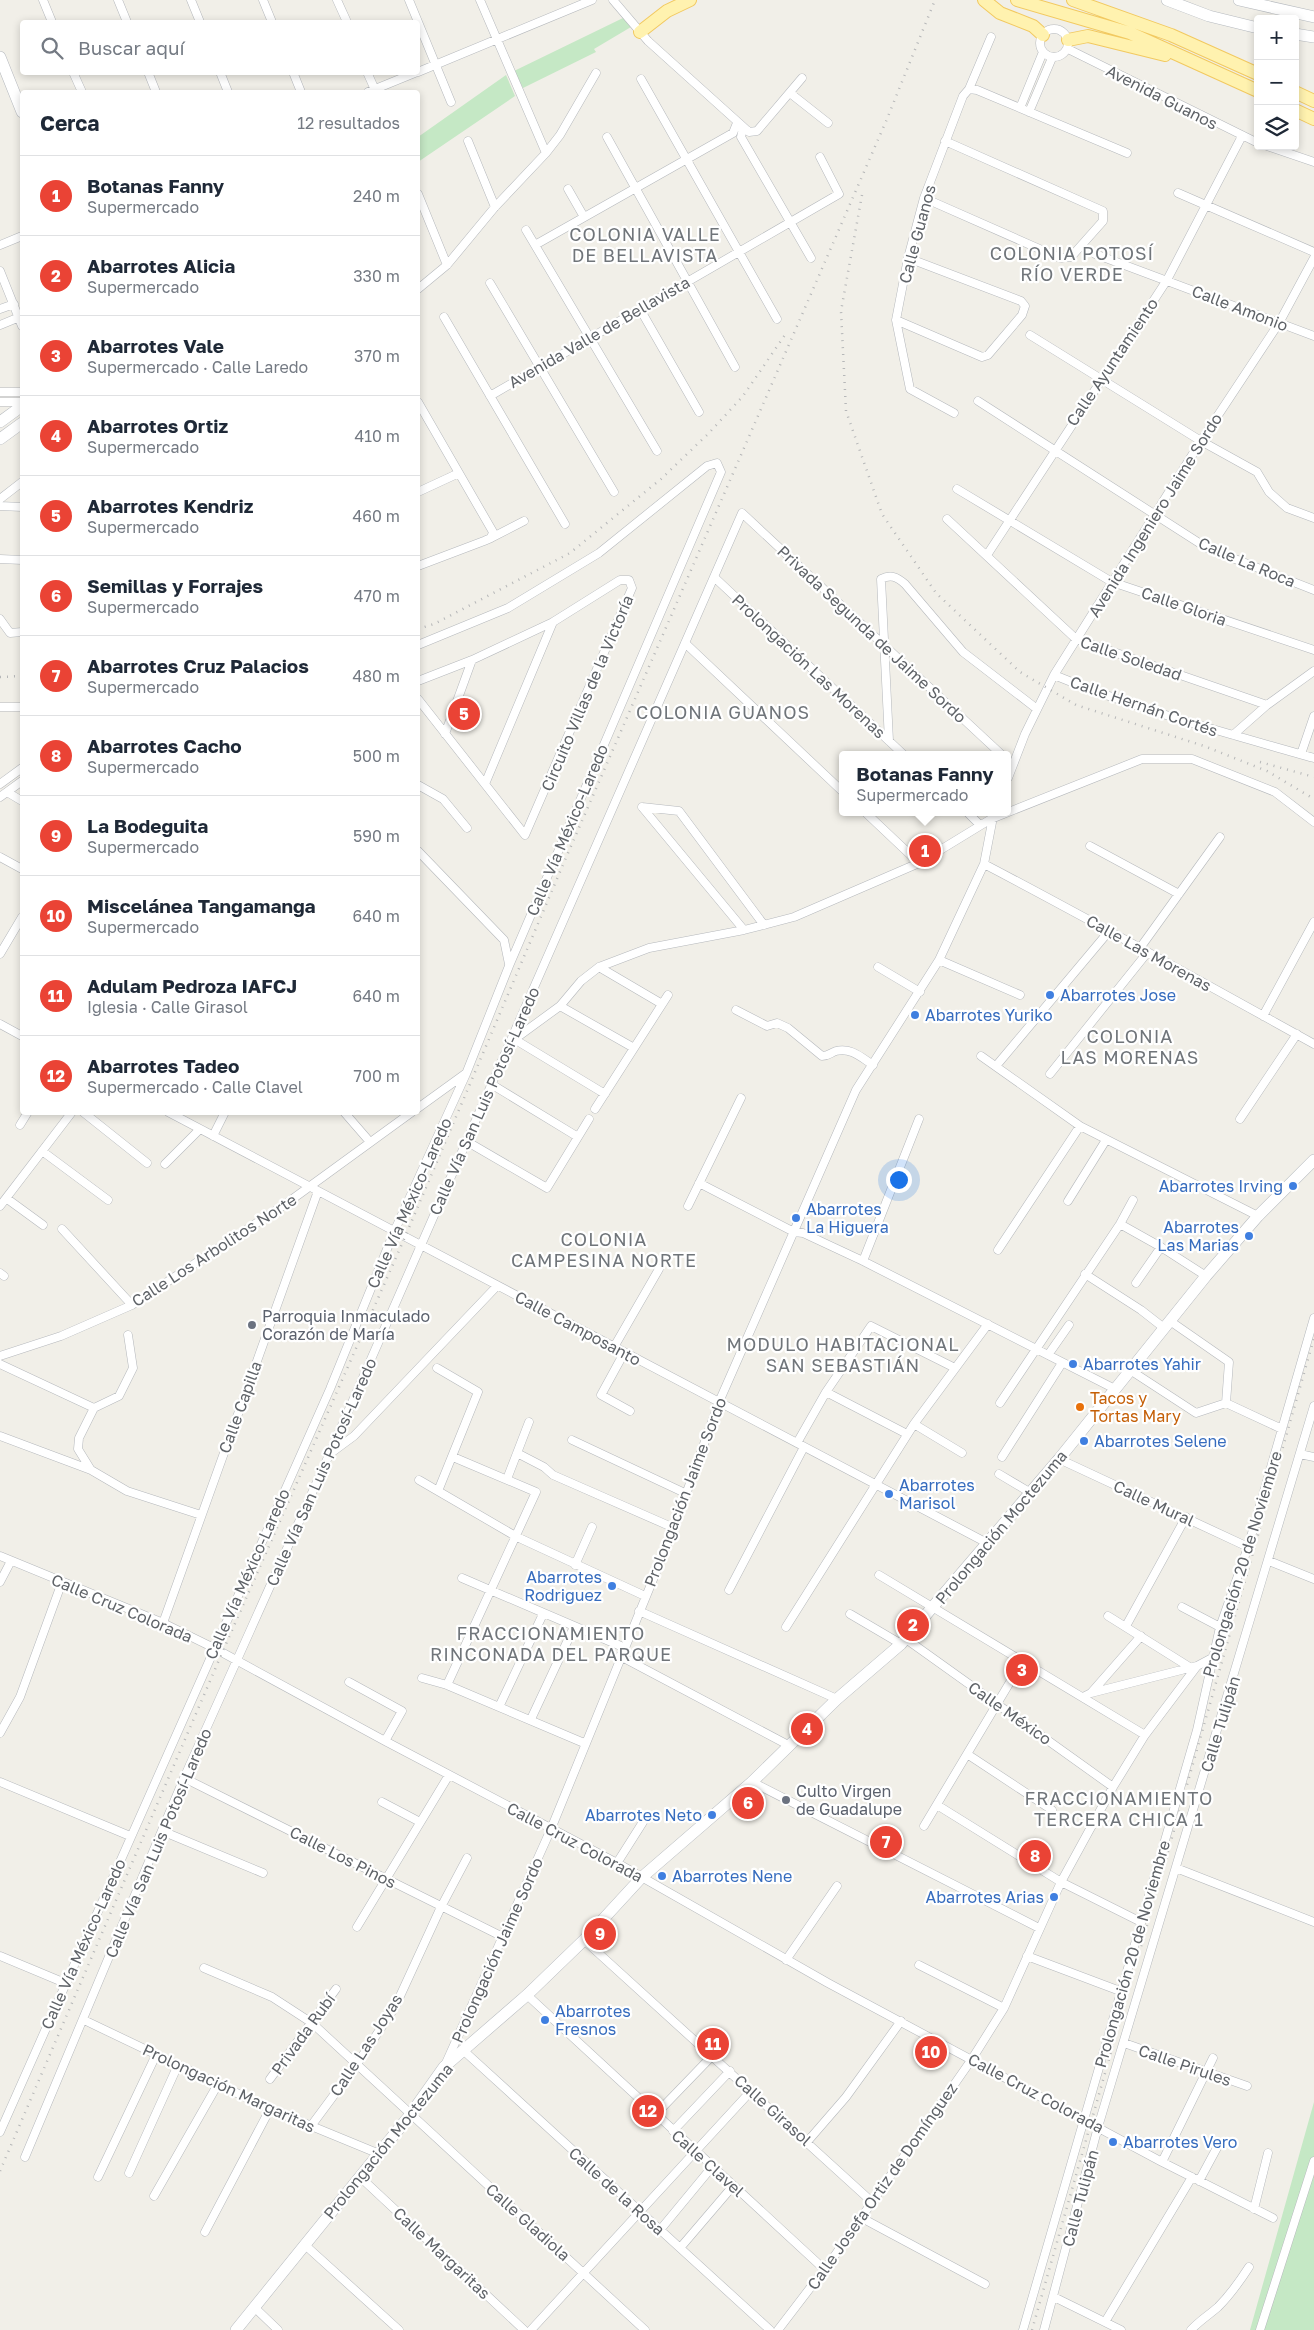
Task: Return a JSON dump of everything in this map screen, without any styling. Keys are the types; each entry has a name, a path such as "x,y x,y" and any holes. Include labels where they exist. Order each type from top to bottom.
{"main road":[{"path":"638,28 672,0"},
{"path":"638,28 690,0"},
{"path":"984,0 1000,13 1033,26 1043,35"},
{"path":"1017,0 1130,32 1254,90"},
{"path":"1073,0 1172,35 1254,72"},
{"path":"1167,0 1209,16 1254,27"},
{"path":"1239,0 1314,17"},
{"path":"1299,35 1314,37"},
{"path":"1068,44 1088,36 1133,45 1208,67"},
{"path":"0,58 20,107"},
{"path":"1299,94 1314,101"},
{"path":"1299,112 1314,119"},
{"path":"0,422 20,406"},
{"path":"0,439 20,424"},
{"name":"Prolongación Moctezuma","path":"236,2330 377,2153 410,2115 444,2067 527,1995 584,1940 641,1878 752,1782 837,1699 903,1642 989,1544 1206,1276 1258,1216 1314,1160"}],"street":[{"path":"43,0 51,20"},
{"path":"118,0 126,20"},
{"path":"191,0 199,20"},
{"path":"263,0 271,20"},
{"path":"337,0 346,20"},
{"path":"409,0 417,20"},
{"path":"480,0 546,153"},
{"path":"420,71 592,0"},
{"path":"613,0 638,28 740,126 752,133 757,131 802,78"},
{"path":"420,26 451,102"},
{"path":"1050,30 1059,30 1068,44 1061,56 1052,58 1044,52 1040,44 1043,35 1050,30"},
{"name":"Calle Guanos","path":"954,412 910,389 896,320 908,258 924,198 963,96 969,89 991,37"},
{"name":"Avenida Guanos","path":"1068,44 1242,136 1254,140"},
{"path":"1020,108 1044,52"},
{"path":"1029,112 1052,58"},
{"path":"420,287 447,265 495,207 546,153 560,135 596,73"},
{"path":"74,75 81,90"},
{"path":"149,75 155,90"},
{"path":"221,75 227,90"},
{"path":"294,75 300,90"},
{"path":"368,75 372,90"},
{"path":"377,90 410,75"},
{"path":"641,79 777,319"},
{"path":"969,89 1020,108 1127,153"},
{"path":"790,92 828,123"},
{"path":"740,126 741,137 811,258"},
{"path":"535,245 734,133 740,126"},
{"name":"Calle Ayuntamiento","path":"987,555 1100,379 1167,280 1242,136"},
{"path":"607,137 735,367"},
{"path":"468,141 495,207"},
{"path":"924,198 1060,258 1071,257 1102,221 1104,216 1103,211 945,141"},
{"path":"1280,150 1314,162"},
{"name":"Avenida Valle de Bellavista","path":"490,396 839,194 820,156"},
{"path":"568,189 584,217"},
{"path":"1178,193 1314,252"},
{"path":"420,199 447,265"},
{"path":"526,230 657,451"},
{"path":"0,245 20,237"},
{"name":"Calle Amonio","path":"1095,254 1314,336"},
{"path":"896,320 982,357 994,348 1022,315 1025,306 1021,301 908,258"},
{"name":"Avenida Ingeniero Jaime Sordo","path":"1011,760 1054,674 1201,441 1279,323 1314,258"},
{"path":"0,271 20,314"},
{"path":"490,283 614,492"},
{"path":"0,309 14,304"},
{"path":"640,309 699,412"},
{"path":"0,325 20,316"},
{"path":"444,317 565,524"},
{"path":"1030,335 1201,441 1257,472 1269,492 1287,508 1314,518"},
{"path":"0,392 20,392"},
{"name":"Calle La Roca","path":"978,401 1207,548 1314,590"},
{"path":"0,402 20,404"},
{"path":"421,414 459,473 492,532 491,538"},
{"name":"Calle Vía México-Laredo","path":"0,2132 330,1389 394,1232 466,1074 509,966 721,472 717,463 707,466 599,553 508,608 420,644"},
{"path":"420,491 459,473"},
{"path":"0,499 20,484"},
{"name":"Calle Gloria","path":"957,489 1112,582 1314,650"},
{"path":"0,506 20,507"},
{"name":"Calle Vía San Luis Potosí-Laredo","path":"25,2157 184,1778 512,1041 742,513"},
{"name":"Privada Segunda de Jaime Sordo","path":"742,513 998,751"},
{"name":"Calle Soledad","path":"947,519 1076,640 1267,705"},
{"path":"420,565 491,538 524,521"},
{"path":"0,559 20,560"},
{"path":"889,741 881,579 888,576 897,577 905,584 963,652 1037,709"},
{"name":"Prolongación Las Morenas","path":"714,577 900,751"},
{"name":"Circuito Villas de la Victoría","path":"420,680 472,660 553,622 620,580 629,580 632,588 525,835 420,702"},
{"path":"0,619 10,633 20,632"},
{"path":"485,784 553,622"},
{"path":"685,644 839,788"},
{"path":"445,734 472,660"},
{"path":"1233,735 1267,705 1314,671"},
{"name":"Calle Hernán Cortés","path":"1054,674 1095,692 1314,758"},
{"path":"0,707 20,707"},
{"path":"1301,754 1314,716"},
{"path":"1011,808 1142,759 1192,760 1275,792 1314,822"},
{"path":"0,784 20,769"},
{"path":"0,798 20,782"},
{"path":"420,786 443,799 467,828"},
{"path":"7,792 20,800"},
{"path":"744,930 642,807 679,811 764,924"},
{"path":"869,816 919,863"},
{"path":"971,816 980,825"},
{"path":"605,1094 512,1041 560,1006 581,980 599,967 649,948 744,930 794,917 919,863 992,816"},
{"name":"Prolongación Jaime Sordo","path":"444,2067 551,1828 623,1647 674,1528 719,1402 856,1090 939,960 984,864 993,816"},
{"path":"1050,1074 1144,950 1179,894 1220,837"},
{"path":"1090,846 1179,894"},
{"path":"420,853 504,940 509,966"},
{"path":"0,857 20,868"},
{"name":"Calle Las Morenas","path":"984,864 1110,930 1314,1044"},
{"path":"0,954 20,920"},
{"path":"1263,1016 1314,922"},
{"path":"996,1066 1110,930"},
{"path":"939,960 1020,995"},
{"path":"599,967 662,1004"},
{"path":"878,967 920,992"},
{"path":"595,1109 668,995"},
{"path":"560,1006 634,1048"},
{"path":"736,1010 767,1026 777,1023 788,1028 822,1056 828,1056 836,1051 850,1051 873,1065"},
{"path":"0,1024 20,1035"},
{"path":"1240,1119 1297,1034"},
{"path":"981,1056 1080,1126 1258,1216"},
{"path":"420,1107 466,1074"},
{"path":"492,1084 578,1137"},
{"path":"688,1206 741,1098"},
{"path":"20,1125 26,1115"},
{"path":"0,1206 70,1115"},
{"path":"87,1115 147,1163"},
{"name":"Calle Camposanto","path":"174,1115 989,1544"},
{"path":"212,1136 223,1115"},
{"path":"347,1115 370,1142"},
{"name":"Calle Los Arbolitos Norte","path":"0,1356 61,1336 132,1305 287,1203 408,1115"},
{"path":"466,1141 547,1188 589,1119"},
{"path":"862,1261 919,1119"},
{"path":"998,1250 1080,1126"},
{"path":"166,1164 200,1129"},
{"path":"1068,1201 1106,1140"},
{"path":"42,1151 108,1200"},
{"path":"699,1183 794,1232 803,1233 862,1261 1115,1389"},
{"name":"Calle Capilla","path":"163,1623 318,1191"},
{"path":"6,1198 43,1225"},
{"path":"1000,1403 1120,1224 1133,1200"},
{"path":"1120,1224 1161,1247 1206,1276"},
{"path":"62,1229 132,1305"},
{"path":"1136,1283 1161,1247"},
{"path":"614,1347 659,1269"},
{"path":"1085,1274 1141,1310 1229,1362 1226,1403"},
{"path":"329,1455 354,1436 498,1286"},
{"name":"Prolongación 20 de Noviembre","path":"1022,2330 1197,1730 1220,1627 1248,1547 1314,1318"},
{"path":"786,1627 907,1434 988,1324"},
{"path":"1048,1355 1069,1324"},
{"path":"729,1590 826,1392 871,1326 956,1368"},
{"path":"91,1470 78,1448 79,1438 94,1408 119,1396 133,1368 128,1336"},
{"path":"624,1352 601,1394 630,1411"},
{"path":"1002,1457 1062,1363"},
{"path":"0,1364 94,1408"},
{"path":"437,1368 478,1392 438,1491"},
{"path":"1130,1370 1196,1413 1226,1403 1282,1429"},
{"path":"826,1392 907,1434"},
{"name":"Calle Tulipán","path":"1044,2330 1098,2127 1314,1406"},
{"path":"507,1479 529,1422"},
{"path":"914,1424 962,1453"},
{"path":"0,1436 91,1470 127,1491 201,1515"},
{"path":"572,1440 687,1494"},
{"path":"517,1453 553,1475 674,1528"},
{"path":"1300,1454 1314,1457"},
{"path":"447,1685 492,1592 536,1492 453,1456"},
{"name":"Calle Mural","path":"1059,1459 1248,1547"},
{"path":"999,1474 1031,1493"},
{"path":"419,1480 517,1537 645,1596"},
{"path":"1126,1626 1186,1517"},
{"path":"575,1565 592,1527"},
{"name":"Calle Cruz Colorada","path":"0,1556 163,1623 214,1648 385,1741 617,1863 786,1960 901,2022 1162,2162 1273,2218"},
{"path":"0,1582 11,1561"},
{"path":"1269,1561 1314,1580"},
{"path":"879,1575 1145,1735"},
{"path":"462,1578 623,1647"},
{"path":"0,1733 20,1697 62,1582"},
{"path":"1182,1607 1220,1627"},
{"path":"639,1611 837,1699"},
{"path":"499,1707 543,1614"},
{"name":"Calle México","path":"850,1614 903,1642 998,1704 1113,1787"},
{"path":"1108,1616 1194,1667"},
{"path":"531,1719 574,1627"},
{"path":"1091,1693 1141,1636"},
{"path":"620,1656 790,1746"},
{"name":"Calle Josefa Ortiz de Domínguez","path":"778,2330 824,2270 972,2059 1004,2008 1061,1882 1113,1787 1145,1735 1194,1667 1212,1658"},
{"path":"924,1826 1022,1662"},
{"path":"1083,1697 1091,1693 1194,1667"},
{"path":"422,1678 447,1685 584,1743"},
{"path":"349,1682 402,1711 385,1741"},
{"path":"967,1754 1052,1810"},
{"path":"357,1928 449,1775"},
{"name":"Calle Los Pinos","path":"184,1778 502,1936"},
{"path":"0,1782 130,1836"},
{"path":"752,1782 1039,1928"},
{"path":"382,1802 420,1822"},
{"path":"937,1805 1061,1882 1141,1922"},
{"path":"617,1863 643,1822"},
{"path":"162,1831 263,1873"},
{"name":"Calle Las Joyas","path":"311,2126 357,2064 395,2007 467,1858"},
{"path":"1176,1868 1314,1922"},
{"path":"786,1960 837,1886"},
{"name":"Calle Girasol","path":"584,1940 872,2201"},
{"path":"0,1956 65,1983"},
{"path":"1027,1956 1120,1991"},
{"path":"919,1965 1004,2008"},
{"name":"Calle Gladiola","path":"204,1968 272,1997 312,2023 645,2330"},
{"name":"Privada Rubí","path":"270,2079 336,1989"},
{"name":"Calle Clavel","path":"527,1995 824,2270"},
{"name":"Prolongación Margaritas","path":"84,2020 270,2109 377,2153"},
{"path":"807,2142 846,2097 901,2022"},
{"name":"Calle Pirules","path":"1124,2043 1247,2086"},
{"name":"Calle de la Rosa","path":"464,2051 770,2330"},
{"path":"98,2177 156,2055"},
{"path":"656,2116 712,2056"},
{"path":"1162,2162 1213,2058"},
{"path":"129,2172 178,2065"},
{"path":"673,2131 730,2071"},
{"path":"154,2196 218,2084"},
{"path":"531,2330 751,2091"},
{"path":"205,2232 270,2109"},
{"path":"1105,2322 1219,2144"},
{"path":"1254,2208 1268,2153"},
{"path":"1260,2330 1294,2230 1314,2161"},
{"path":"660,2230 712,2167"},
{"name":"Calle Margaritas","path":"359,2176 524,2330"},
{"path":"680,2248 733,2186"},
{"path":"860,2217 985,2284"},
{"path":"305,2244 399,2330"},
{"path":"1191,2330 1217,2308 1234,2289 1249,2267"},
{"path":"1054,2297 1121,2330"},
{"path":"254,2307 278,2330"}],"green space":[{"path":"623,18 631,27 594,49 596,52 523,88 514,71"},
{"path":"506,75 515,96 420,161 420,136"},
{"path":"1314,2102 1314,2330 1250,2330"}],"railway":[{"path":"0,2171 222,1653 405,1237 565,860 887,119 935,0"},
{"path":"862,195 841,311 846,411 882,514 936,593 1020,672 1076,705 1204,746 1267,771 1314,799"},
{"path":"420,628 434,624 570,553 661,479 709,433 743,396 787,332"},
{"path":"0,677 20,676"},
{"path":"1260,762 1314,777"},
{"path":"1032,2330 1314,1338"}],"place":[{"name":"Abarrotes Kendriz","path":"464,714"},
{"name":"Botanas Fanny","path":"925,851"},
{"name":"Abarrotes Jose","path":"1050,995"},
{"name":"Abarrotes Yuriko","path":"915,1015"},
{"name":"Abarrotes Irving","path":"1293,1186"},
{"name":"Abarrotes La Higuera","path":"796,1218"},
{"name":"Abarrotes Las Marias","path":"1249,1236"},
{"name":"Parroquia Inmaculado Corazón de María","path":"252,1325"},
{"name":"Abarrotes Yahir","path":"1073,1364"},
{"name":"Tacos y Tortas Mary","path":"1080,1407"},
{"name":"Abarrotes Selene","path":"1084,1441"},
{"name":"Abarrotes Marisol","path":"889,1494"},
{"name":"Abarrotes Rodriguez","path":"612,1586"},
{"name":"Abarrotes Alicia","path":"913,1625"},
{"name":"Abarrotes Vale","path":"1022,1670"},
{"name":"Abarrotes Ortiz","path":"807,1729"},
{"name":"Culto Virgen de Guadalupe","path":"786,1800"},
{"name":"Semillas y Forrajes","path":"748,1803"},
{"name":"Abarrotes Neto","path":"712,1815"},
{"name":"Abarrotes Cruz Palacios","path":"886,1842"},
{"name":"Abarrotes Cacho","path":"1035,1856"},
{"name":"Abarrotes Nene","path":"662,1876"},
{"name":"Abarrotes Arias","path":"1054,1897"},
{"name":"La Bodeguita","path":"600,1934"},
{"name":"Abarrotes Fresnos","path":"545,2020"},
{"name":"Adulam Pedroza IAFCJ","path":"713,2044"},
{"name":"Miscelánea Tangamanga","path":"931,2052"},
{"name":"Abarrotes Tadeo","path":"648,2111"},
{"name":"Abarrotes Vero","path":"1113,2142"}],"district":[{"name":"COLONIA VALLE DE BELLAVISTA","path":"645,244"},
{"name":"COLONIA POTOSÍ RÍO VERDE","path":"1072,263"},
{"name":"COLONIA GUANOS","path":"723,712"},
{"name":"COLONIA LAS MORENAS","path":"1130,1046"},
{"name":"COLONIA CAMPESINA NORTE","path":"604,1249"},
{"name":"MODULO HABITACIONAL SAN SEBASTIÁN","path":"843,1354"},
{"name":"FRACCIONAMIENTO RINCONADA DEL PARQUE","path":"551,1644"},
{"name":"FRACCIONAMIENTO TERCERA CHICA 1","path":"1119,1808"}]}
